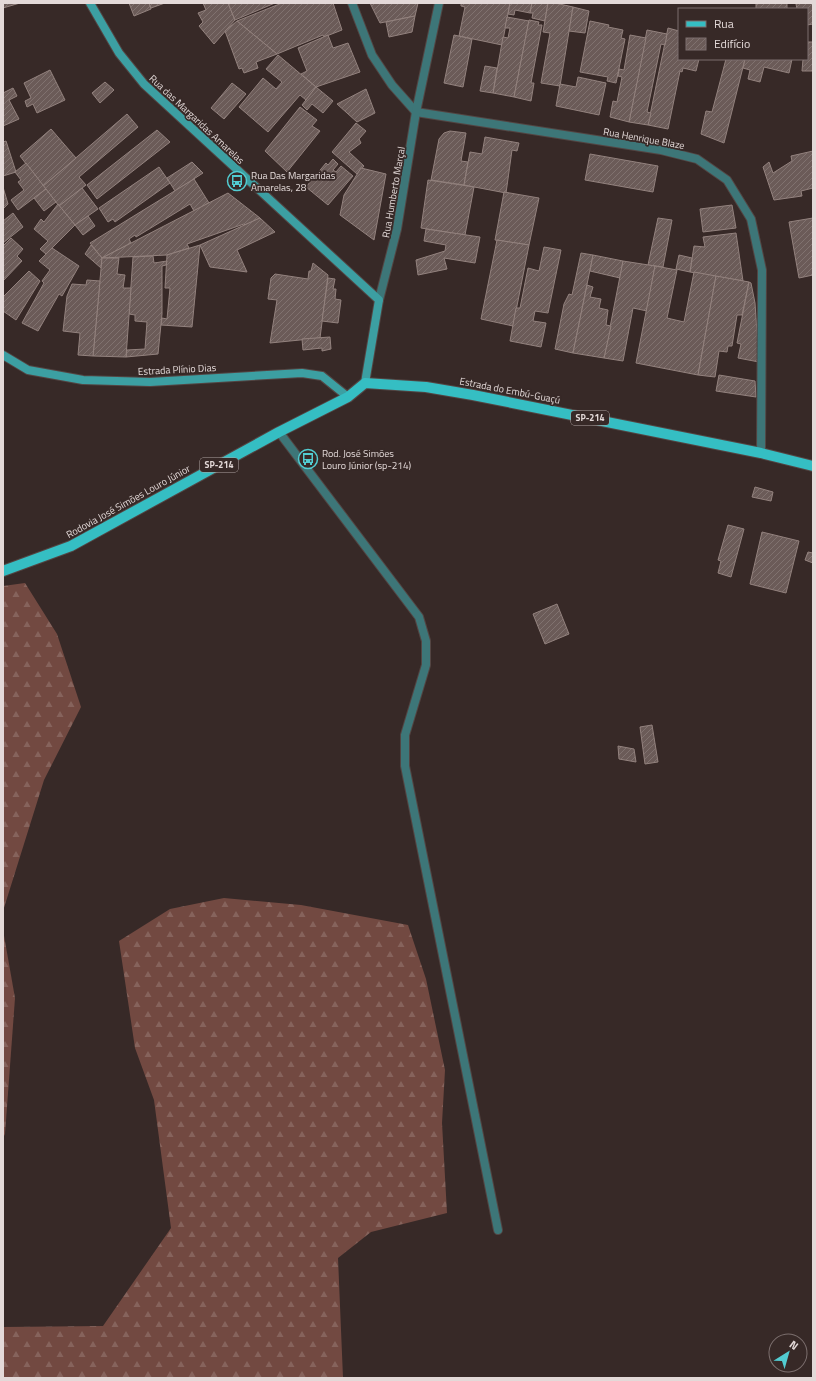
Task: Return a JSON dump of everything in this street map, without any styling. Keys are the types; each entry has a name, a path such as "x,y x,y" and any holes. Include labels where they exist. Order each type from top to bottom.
{"main road":[{"name":"Estrada do Embú-Guaçú","path":"365,383 426,387 465,394 761,453 813,466"},
{"name":"Rodovia José Simões Louro Júnior","path":"3,571 71,546 348,396 365,383"}],"street":[{"name":"Rua das Margaridas Amarelas","path":"90,3 119,53 144,84 379,300"},
{"path":"352,3 372,55 392,85 416,112"},
{"name":"Rua Humberto Marçal","path":"365,383 379,300 398,229 416,112 438,3"},
{"name":"Rua Henrique Blaze","path":"416,112 661,150 697,159 727,180 751,219 762,270 761,453"},
{"name":"Estrada Plínio Dias","path":"3,356 28,370 82,380 150,382 302,373 322,376 348,396"},
{"path":"279,432 419,617 426,641 426,666 405,735 406,766 498,1230"}],"green space":[{"path":"25,583 57,634 81,707 44,780 3,911 3,586"},
{"path":"224,898 301,905 408,925 426,979 445,1070 442,1123 447,1213 371,1232 338,1258 343,1378 3,1378 3,1327 103,1326 171,1228 154,1100 135,1048 119,941 170,909"},
{"path":"3,930 15,998 5,1134 3,1138"}],"building":[{"path":"3,3 20,3 3,8"},
{"path":"129,3 149,3 151,9 134,16"},
{"path":"149,3 165,3 151,8"},
{"path":"203,3 228,3 235,20 214,44 199,26 203,22 198,13 206,10"},
{"path":"228,3 275,3 235,20"},
{"path":"282,3 333,3 342,30 324,37 323,35 277,54 237,21"},
{"path":"370,3 418,3 415,16 380,23"},
{"path":"461,3 510,3 502,45 459,36 465,7 461,6"},
{"path":"510,3 532,3 530,13 515,10 514,15 508,14"},
{"path":"532,3 548,3 545,21 532,18 533,13 530,13"},
{"path":"548,3 573,7 560,86 541,83 550,33 543,32"},
{"path":"756,3 787,3 787,8 756,8"},
{"path":"813,3 813,24 808,25 808,8 797,8 796,4"},
{"path":"573,7 589,11 585,33 569,31"},
{"path":"415,16 412,32 389,37 386,22"},
{"path":"507,17 529,21 514,97 493,93 503,37 508,38 510,28 505,28"},
{"path":"529,20 539,22 538,25 542,25 531,83 534,83 531,101 514,97"},
{"path":"237,21 277,54 256,62 258,68 244,73 242,68 239,69 225,31"},
{"path":"590,21 623,30 621,38 625,39 616,83 607,81 608,77 580,72"},
{"path":"668,28 678,31 678,60 699,60 696,71 683,68 682,72 680,71 668,129 648,125"},
{"path":"647,30 667,34 665,45 661,44 647,112 651,113 648,125 629,122"},
{"path":"328,35 333,48 348,43 360,72 316,87 301,74 307,71 298,48"},
{"path":"454,35 472,39 463,87 444,83"},
{"path":"630,35 646,38 629,122 610,117 613,101 617,102 622,77 618,76 619,69 624,70"},
{"path":"808,42 813,42 813,71 802,71 803,60 808,60"},
{"path":"278,55 316,87 306,100 300,95 268,132 239,107 263,78 276,89 282,82 266,69"},
{"path":"726,60 745,60 724,143 701,134 706,111 712,112"},
{"path":"745,60 792,60 789,73 764,67 760,82 748,79 750,70 743,68"},
{"path":"485,66 497,68 493,93 480,91"},
{"path":"50,70 65,100 37,113 33,104 27,107 25,101 31,98 24,83"},
{"path":"578,77 606,83 599,115 556,106 560,84 576,87"},
{"path":"105,82 114,90 100,103 92,93"},
{"path":"232,83 246,94 224,119 211,108"},
{"path":"316,87 333,101 323,113 312,104 307,110 302,105"},
{"path":"13,88 17,96 9,100 19,119 3,126 3,93"},
{"path":"366,89 375,113 357,122 337,104"},
{"path":"300,107 317,120 312,126 320,131 287,172 265,151"},
{"path":"127,114 138,127 79,177 86,185 59,206 43,186"},
{"path":"356,123 366,131 359,139 361,143 349,152 364,166 357,174 332,152"},
{"path":"51,129 76,158 43,186 20,156"},
{"path":"157,130 170,142 97,199 87,185"},
{"path":"450,131 466,133 461,161 468,162 464,185 431,180 439,139 444,133"},
{"path":"485,137 519,143 517,151 512,150 506,193 464,185 470,152 482,154"},
{"path":"6,141 16,172 3,176 3,142"},
{"path":"813,151 813,188 801,191 802,196 774,200 763,167 769,162 773,173 792,161 791,156"},
{"path":"590,154 658,166 653,192 585,180"},
{"path":"333,159 338,164 333,170 336,172 341,166 353,176 328,205 306,187 326,163 328,165"},
{"path":"192,162 203,173 175,191 167,178"},
{"path":"26,163 46,189 18,210 11,200 24,190 18,182 21,180 15,172"},
{"path":"159,167 170,183 115,222 113,219 108,222 99,208"},
{"path":"361,168 386,174 374,240 340,215 344,195"},
{"path":"194,179 209,203 194,211 190,204 136,237 135,235 129,239 131,243 102,258 90,243"},
{"path":"428,180 474,187 465,235 421,228"},
{"path":"3,187 8,204 3,209"},
{"path":"82,188 98,209 75,225 59,206"},
{"path":"46,189 56,202 44,211 34,198"},
{"path":"504,192 539,198 529,245 495,240"},
{"path":"228,193 260,218 245,225 244,224 187,244 189,248 167,255 102,258"},
{"path":"58,204 75,225 46,254 40,249 48,241 34,229 41,219 44,222"},
{"path":"732,205 736,228 703,232 700,209"},
{"path":"13,213 23,227 3,243 3,221"},
{"path":"88,216 95,226 83,235 75,225"},
{"path":"260,218 275,232 237,250 247,272 210,267 200,245"},
{"path":"658,218 672,220 663,267 648,265"},
{"path":"813,218 813,275 799,278 789,222"},
{"path":"426,229 480,237 475,263 444,258 447,269 418,275 416,260 445,251 446,245 424,241"},
{"path":"736,233 743,281 690,272 694,246 705,247 703,237"},
{"path":"11,238 23,249 17,256 22,261 3,281 3,246"},
{"path":"497,240 529,245 513,326 481,319"},
{"path":"91,245 102,258 101,268 85,254"},
{"path":"200,245 192,327 161,325 162,318 167,319 170,288 165,288 167,255"},
{"path":"544,247 561,250 548,313 535,311 533,321 546,323 541,347 510,341 516,308 520,308 528,268 539,271"},
{"path":"52,248 79,266 62,296 59,294 38,331 22,323 44,283 42,281 50,270 39,261"},
{"path":"581,253 593,255 573,353 555,349 564,304 569,294 572,295"},
{"path":"593,255 623,261 620,278 590,271"},
{"path":"679,255 692,258 690,272 676,269"},
{"path":"153,256 154,263 167,261 166,265 162,266 162,314 158,354 126,357 127,350 145,349 147,322 135,321 135,315 129,314 133,257"},
{"path":"102,258 119,258 117,274 125,275 123,288 131,288 126,357 93,356"},
{"path":"623,261 655,266 647,311 633,308 623,361 604,358"},
{"path":"313,263 328,275 320,338 270,343 277,300 268,299 271,278 275,274 308,279 309,271 311,271"},
{"path":"655,266 677,270 667,318 684,322 694,272 716,276 698,375 636,363"},
{"path":"29,271 40,281 16,320 3,311 3,297"},
{"path":"716,276 749,282 742,315 737,315 732,346 728,346 727,352 719,351 715,377 698,375"},
{"path":"328,278 335,279 333,289 336,289 335,299 341,300 338,323 322,321"},
{"path":"87,280 100,281 93,356 78,355 80,333 63,331 67,296 72,284 86,285"},
{"path":"749,282 751,283 755,303 759,362 738,358 741,344 737,343"},
{"path":"587,285 593,287 590,297 601,299 599,308 608,310 606,325 611,326 604,358 573,353"},
{"path":"330,337 331,349 322,351 322,348 303,350 302,339"},
{"path":"719,375 755,381 756,397 716,391"},
{"path":"755,487 773,492 771,501 752,497"},
{"path":"728,525 744,529 731,577 718,573 721,561 718,560"},
{"path":"762,532 799,541 786,593 750,584"},
{"path":"808,552 813,553 813,563 805,560"},
{"path":"557,604 569,634 545,644 533,614"},
{"path":"652,725 658,762 645,764 640,727"},
{"path":"618,746 634,749 636,762 619,759"}],"place":[{"name":"Rua Das Margaridas Amarelas, 28","path":"237,181"},
{"name":"Rod. José Simões Louro Júnior (sp-214)","path":"308,459"}]}
